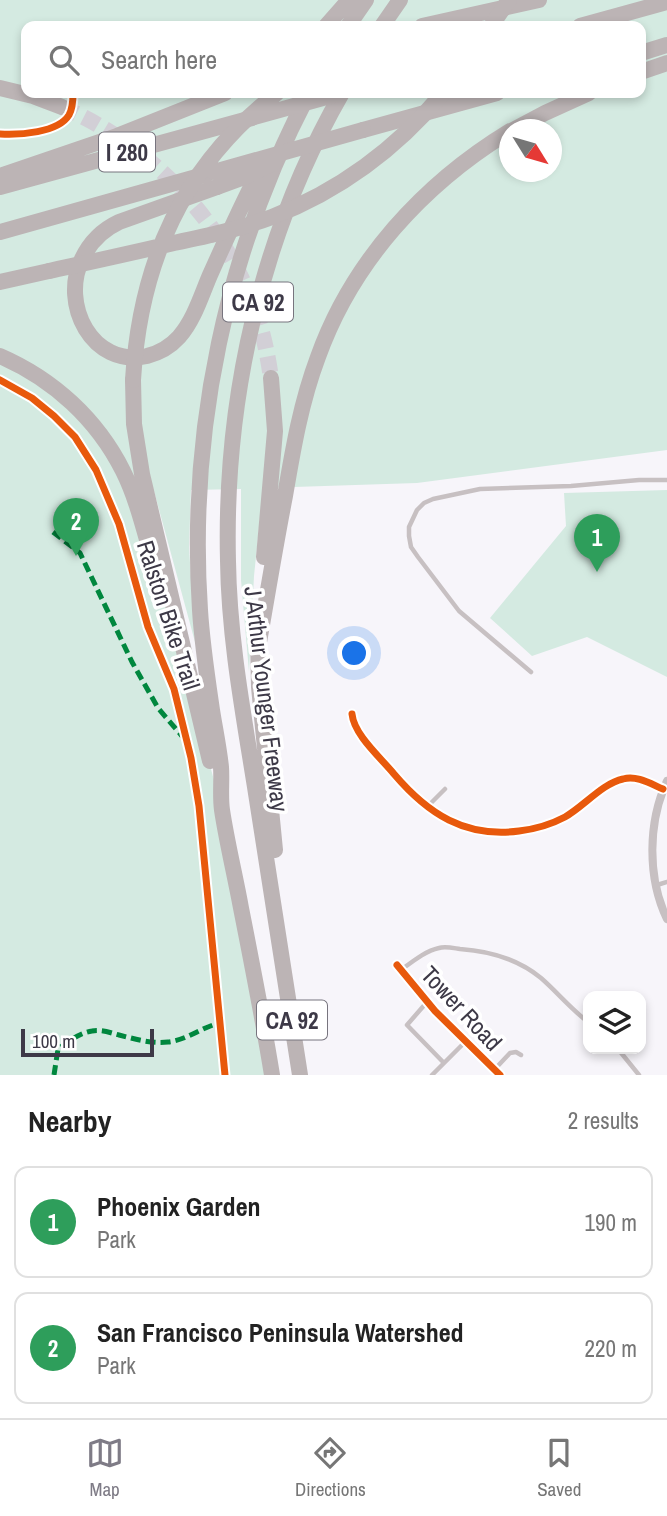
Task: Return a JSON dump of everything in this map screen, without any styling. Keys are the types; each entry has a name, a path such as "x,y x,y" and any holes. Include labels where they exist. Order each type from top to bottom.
{"highway":[{"path":"330,21 349,0"},
{"path":"351,21 366,0"},
{"path":"386,21 400,0"},
{"path":"494,21 509,0"},
{"path":"443,21 539,0"},
{"path":"598,21 667,2"},
{"path":"646,52 667,46"},
{"path":"646,70 667,63"},
{"path":"0,88 21,93"},
{"path":"38,98 62,107"},
{"path":"0,176 117,136 212,98"},
{"path":"221,806 140,465 134,424 135,345 156,254 171,222 190,188 213,156 239,126 271,98"},
{"path":"215,180 124,219 92,242 75,278 75,298 83,325 101,346 118,354 142,357 165,349 182,334 252,183 285,122 304,98"},
{"name":"CA 92","path":"272,1075 221,806 221,767 205,665 199,591 200,493 206,421 219,344 240,260 274,168 306,98"},
{"name":"I 280","path":"0,187 323,98"},
{"name":"J Arthur Younger Freeway","path":"300,1075 233,640 228,564 229,477 242,373 264,279 303,171 339,98"},
{"path":"0,282 235,229 273,217 334,187 378,157 438,98"},
{"name":"I 280","path":"0,232 215,180 301,148 479,98"},
{"path":"533,119 578,98"},
{"path":"258,648 299,421 312,374 329,329 361,271 403,217 453,170 499,138"},
{"path":"0,356 36,374 69,400 91,422 114,455 132,492 188,670"},
{"path":"271,379 274,441 258,648 261,716 286,944 283,964"}],"street":[{"path":"352,714 356,729 405,786 446,820 466,828 490,832 544,827 579,808 606,787 622,779 640,779 665,785 654,824 653,869 667,919"},
{"name":"Tower Road","path":"399,967 427,1002 497,1072"}],"lane":[{"path":"531,671 459,611 418,557 411,547 409,537 409,527 417,510 433,499 480,489 667,480"},
{"path":"428,807 445,789"},
{"path":"657,885 667,883"},
{"path":"399,967 441,947 497,955 520,964 540,977 583,1019"},
{"path":"427,1002 407,1025 444,1063"},
{"path":"432,1075 466,1042"},
{"path":"497,1072 510,1053 522,1055"},
{"path":"622,1054 639,1075"}],"green space":[{"path":"0,0 667,0 667,450 417,483 263,488 254,576 249,672 241,580 241,489 191,490 189,547 195,642 154,491 143,528 221,806 271,1075 0,1075"},
{"path":"667,490 667,677 587,637 532,656 490,618 566,526 564,493"}],"tunnel":[{"path":"62,107 95,123 155,165 205,219 226,249 243,282 262,331 271,378"}],"marked path":[{"path":"53,532 80,553 132,662 158,708 182,736"},
{"path":"54,1075 58,1049 87,1032 102,1031 143,1041 162,1042 182,1039 220,1023"}],"cycle path":[{"path":"0,134 27,133 56,126 69,115 73,98"},
{"name":"Ralston Bike Trail","path":"0,380 32,398 54,416 75,437 96,470 119,524 148,627 174,689 191,758 199,806 225,1075"},
{"path":"352,714 358,730 369,746 420,801 449,820 481,831 519,831 559,820 608,785 623,779 639,779 663,789"},
{"path":"397,965 435,1011 500,1075"}],"place":[{"name":"San Francisco Peninsula Watershed","path":"76,556"},
{"name":"Phoenix Garden","path":"597,572"}]}
